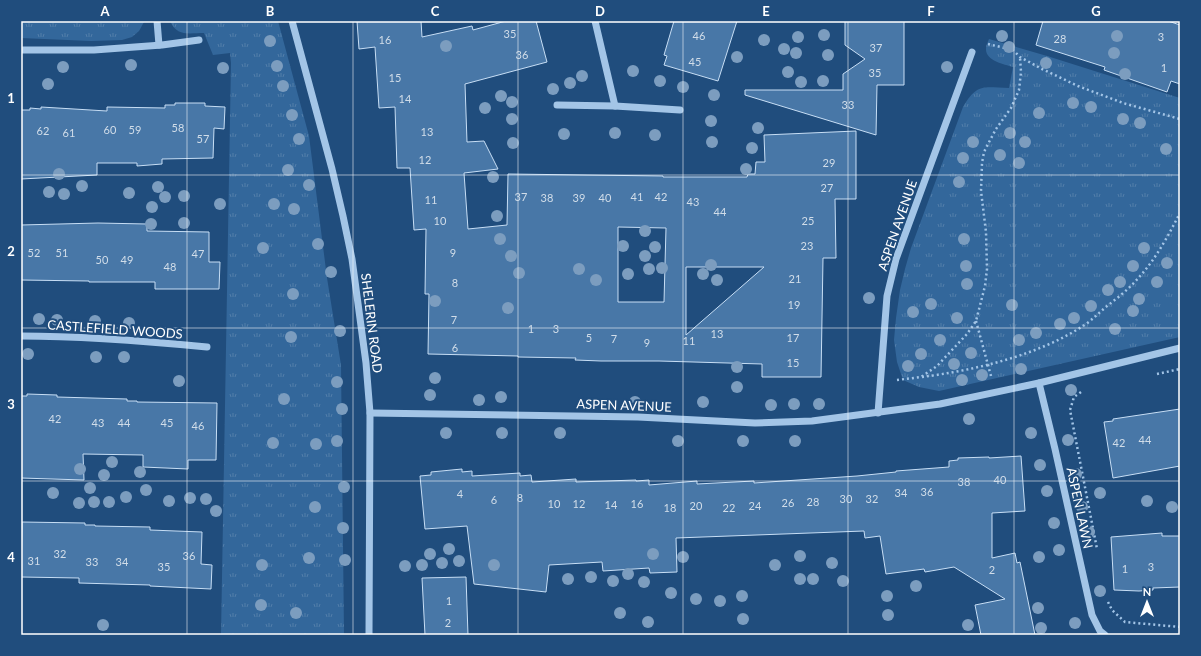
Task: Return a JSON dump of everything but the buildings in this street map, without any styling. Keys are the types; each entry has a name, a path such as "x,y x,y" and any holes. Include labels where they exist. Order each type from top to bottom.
{"street":[{"path":"157,21 159,45"},
{"name":"SHELERIN ROAD","path":"292,21 332,170 350,248 366,363 370,413 369,635"},
{"path":"595,21 616,106"},
{"path":"21,50 94,50 199,40"},
{"name":"ASPEN AVENUE","path":"878,413 887,296 896,259 972,52"},
{"path":"557,105 616,106 680,110"},
{"name":"CASTLEFIELD WOODS","path":"21,336 85,337 207,347"},
{"name":"ASPEN AVENUE","path":"370,413 638,417 755,423 812,421 940,404 1039,383 1180,348"},
{"name":"ASPEN LAWN","path":"1039,383 1092,615 1100,631 1106,635"}],"path":[{"path":"972,52 985,44 1013,50 1042,69 1078,86 1124,103 1180,119"},
{"path":"921,377 937,366 967,334 976,320 982,302 986,269 986,232 981,191 982,163 984,152 988,144 996,129 1011,108 1019,90 1021,72 1020,56"},
{"path":"881,382 946,374 988,365 1038,349 1063,337 1091,320 1126,291 1142,274 1156,255 1180,213"},
{"path":"976,320 996,392"},
{"path":"1152,375 1180,369"},
{"path":"1084,389 1074,397 1070,410 1098,554"},
{"path":"1107,600 1112,610 1125,622 1180,627"}],"green space":[{"path":"21,21 144,22 139,31 132,37 122,40 91,41 21,38"},
{"path":"170,21 278,21 309,136 327,278 341,365 344,635 221,635 231,63 230,53 213,55 204,33 180,32 176,30"},
{"path":"989,39 1180,98 1180,337 939,391 919,387 903,380 897,362 894,340 896,318 900,290 911,248 963,107 973,93 982,88 1009,88 1013,67 1000,63 989,56 986,48"}]}
